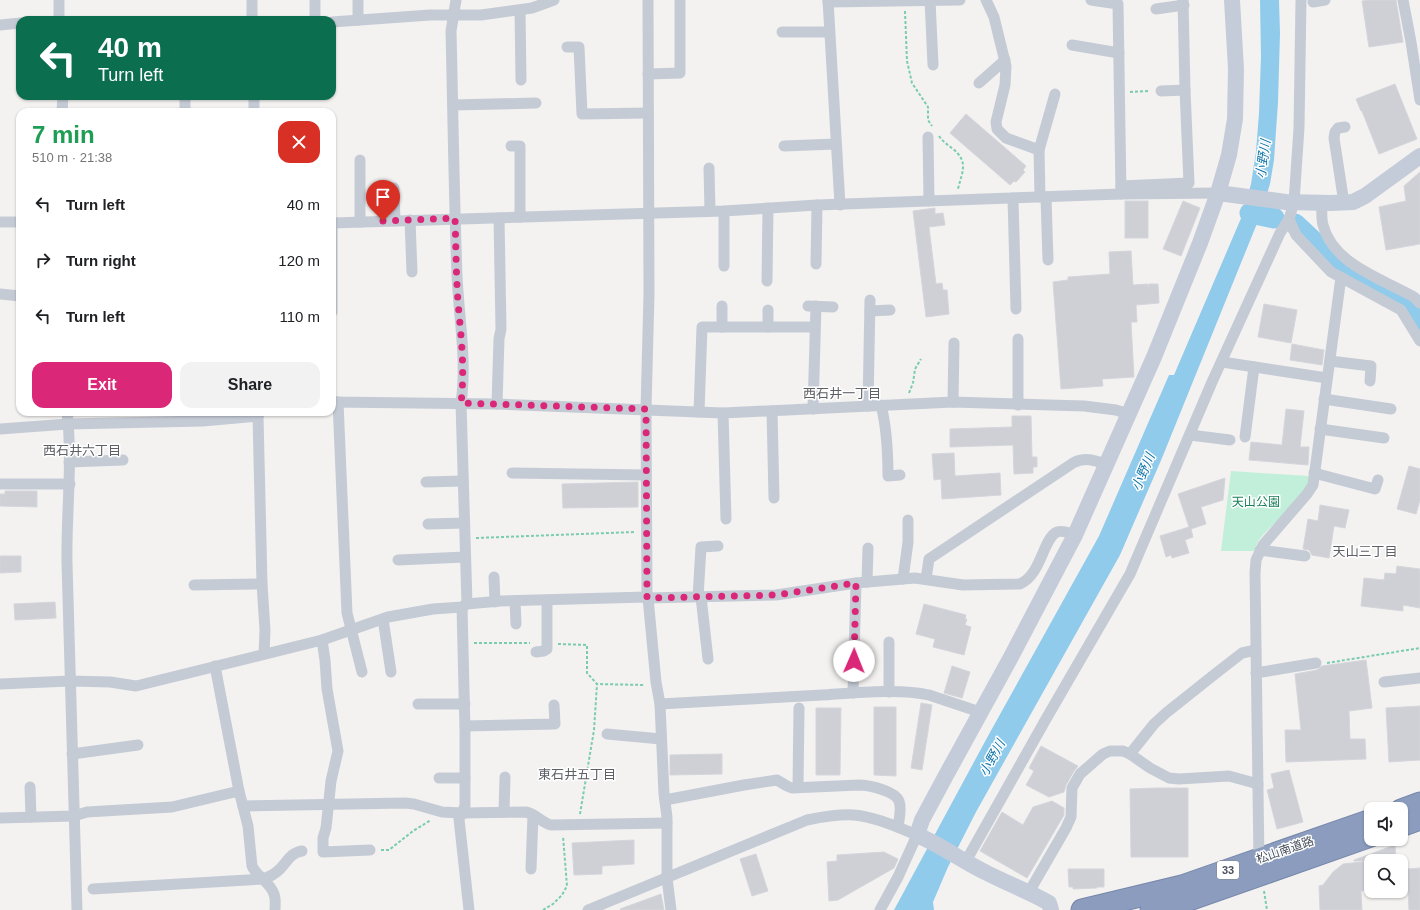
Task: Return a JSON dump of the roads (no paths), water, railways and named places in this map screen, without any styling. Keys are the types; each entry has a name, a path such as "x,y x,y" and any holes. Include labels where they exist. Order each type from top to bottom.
{"highway":[{"path":"1408,807 1420,803"},
{"path":"1408,823 1420,819"},
{"name":"松山南道路","path":"1082,910 1151,906 1186,901 1260,867 1364,823"},
{"name":"松山南道路","path":"1260,867 1364,838"}],"street":[{"path":"58,0 59,16"},
{"path":"252,0 252,16"},
{"path":"315,0 316,16"},
{"path":"358,0 358,20"},
{"path":"456,0 451,31 458,300 463,353 463,385 461,403 465,538 463,643 465,704 465,806 459,819 469,910"},
{"path":"336,22 430,15 481,15 532,8 554,0"},
{"path":"648,0 649,294 646,409 646,532 648,598 660,704 667,823 667,878 671,910"},
{"path":"648,74 680,73 680,0"},
{"path":"930,0 934,65"},
{"path":"840,204 828,1 960,0"},
{"path":"986,0 994,17 1007,73 996,122 997,129 1006,138 1039,150"},
{"path":"1091,0 1109,1 1118,4 1121,190"},
{"path":"880,910 920,836 922,820 1011,658 1075,535 1222,194 1235,119 1236,70 1232,0"},
{"path":"1301,0 1300,128 1289,219 1296,235 1331,272 1401,310 1420,341"},
{"path":"1313,2 1325,0"},
{"path":"1403,0 1420,100"},
{"path":"336,223 648,212 724,211 816,205 1043,197 1189,183 1185,90 1184,3 1156,9"},
{"path":"520,10 521,80"},
{"path":"0,25 16,23"},
{"path":"782,32 830,32"},
{"path":"1072,45 1119,53"},
{"path":"567,47 579,47 582,114 648,113"},
{"path":"979,83 1005,60"},
{"path":"1161,91 1185,90"},
{"path":"1048,260 1039,150 1055,94"},
{"path":"453,105 536,103"},
{"path":"1344,203 1334,132 1338,128 1345,127"},
{"path":"928,201 933,133"},
{"path":"784,146 836,144"},
{"path":"511,146 520,146 520,217"},
{"path":"1121,190 1222,194 1290,202 1353,202 1365,196 1420,156"},
{"path":"360,160 360,222"},
{"path":"709,168 710,211"},
{"path":"394,188 395,221"},
{"path":"1013,198 1016,309"},
{"path":"1322,203 1322,224 1328,239 1338,252 1366,272 1414,297 1420,304"},
{"path":"816,205 816,264"},
{"path":"767,281 768,208"},
{"path":"724,211 724,266"},
{"path":"496,404 499,339 501,329 499,218"},
{"path":"963,859 1130,574 1222,362 1280,233 1289,219"},
{"path":"410,220 412,272"},
{"path":"0,222 16,222"},
{"path":"1260,867 1256,673 1256,560 1263,545 1307,494 1312,484 1341,277"},
{"path":"0,294 16,296"},
{"path":"336,302 344,302"},
{"path":"868,406 870,305 890,310"},
{"path":"722,306 722,327"},
{"path":"813,408 816,327 812,306 833,307"},
{"path":"768,310 768,327"},
{"path":"699,412 702,327 816,327"},
{"path":"1018,339 1018,405"},
{"path":"953,402 954,343"},
{"path":"1330,361 1371,366 1370,381"},
{"path":"1222,362 1327,378"},
{"path":"1246,437 1254,367"},
{"path":"1324,399 1391,409"},
{"path":"336,402 461,403 722,413 953,402 1084,406 1116,410 1128,414"},
{"path":"881,405 886,434 888,476 900,475"},
{"path":"772,411 774,498"},
{"path":"722,413 726,519"},
{"path":"67,416 70,484 67,556 77,910"},
{"path":"0,429 68,424 204,421 243,416"},
{"path":"259,416 264,654"},
{"path":"336,416 347,612 362,672"},
{"path":"1320,429 1384,438"},
{"path":"1190,435 1230,440"},
{"path":"926,579 929,559 1073,463 1078,460 1090,459 1106,464"},
{"path":"69,462 123,460"},
{"path":"512,473 646,475"},
{"path":"1314,473 1375,489 1378,480"},
{"path":"426,482 463,481"},
{"path":"0,484 70,484"},
{"path":"903,579 908,542 908,520"},
{"path":"428,524 464,523"},
{"path":"0,684 70,681 110,682 136,686 322,640 383,619 433,609 495,602 776,595 861,582 903,579 926,579 963,585 1020,584 1027,581 1034,572 1051,537 1057,532 1075,535"},
{"path":"708,659 700,597 701,547 718,546"},
{"path":"417,548 417,559"},
{"path":"853,693 861,582 868,548"},
{"path":"1260,550 1305,556"},
{"path":"398,560 465,557"},
{"path":"494,577 495,602"},
{"path":"194,585 262,584"},
{"path":"536,652 544,652 547,649 547,600"},
{"path":"515,601 516,624"},
{"path":"383,619 391,672"},
{"path":"322,640 327,690 338,751 331,781 326,828 323,838 323,852 370,850"},
{"path":"889,642 889,692"},
{"path":"1130,754 1154,724 1178,703 1242,653 1256,650"},
{"path":"1256,673 1316,663"},
{"path":"215,666 239,791 248,826 252,866 274,892 275,910"},
{"path":"1384,682 1420,678"},
{"path":"660,704 889,692 921,693 980,712"},
{"path":"418,704 465,704"},
{"path":"465,726 555,724 554,705"},
{"path":"798,788 799,708"},
{"path":"607,734 661,739"},
{"path":"72,754 138,745"},
{"path":"1029,892 1071,817 1072,788 1080,774 1103,754 1110,751 1123,751 1169,778 1179,779 1229,776 1258,784"},
{"path":"504,812 505,777"},
{"path":"440,778 465,778"},
{"path":"665,800 771,780 777,780 787,786 798,788 859,784 880,789 895,796 899,801 900,808 898,827"},
{"path":"30,788 31,817"},
{"path":"0,818 74,816 87,812 172,807 239,791"},
{"path":"243,806 406,803 442,812 526,812 546,824 552,825 667,823"},
{"path":"531,869 533,815"},
{"path":"588,910 807,820 830,816 854,815 898,827 920,836 963,859 983,872 1029,892 1049,903 1052,910"},
{"path":"93,889 263,879 278,871 292,854 302,851"}],"water":[{"name":"小野川","path":"1260,0 1279,0 1280,33 1278,102 1274,160 1270,184 1258,221 1162,458 1120,555 976,812 948,867 933,902 934,910 894,910 988,736 1099,536 1169,375 1174,375 1242,216 1251,184 1256,152 1261,56"}],"waterway":[{"path":"1250,213 1274,218"},
{"path":"1295,224 1338,264 1404,302 1420,325"}],"district":[{"name":"西石井一丁目","path":"842,393"},
{"name":"西石井六丁目","path":"82,450"},
{"name":"天山三丁目","path":"1365,551"},
{"name":"東石井五丁目","path":"577,774"}],"park label":[{"name":"天山公園","path":"1256,502"}]}
